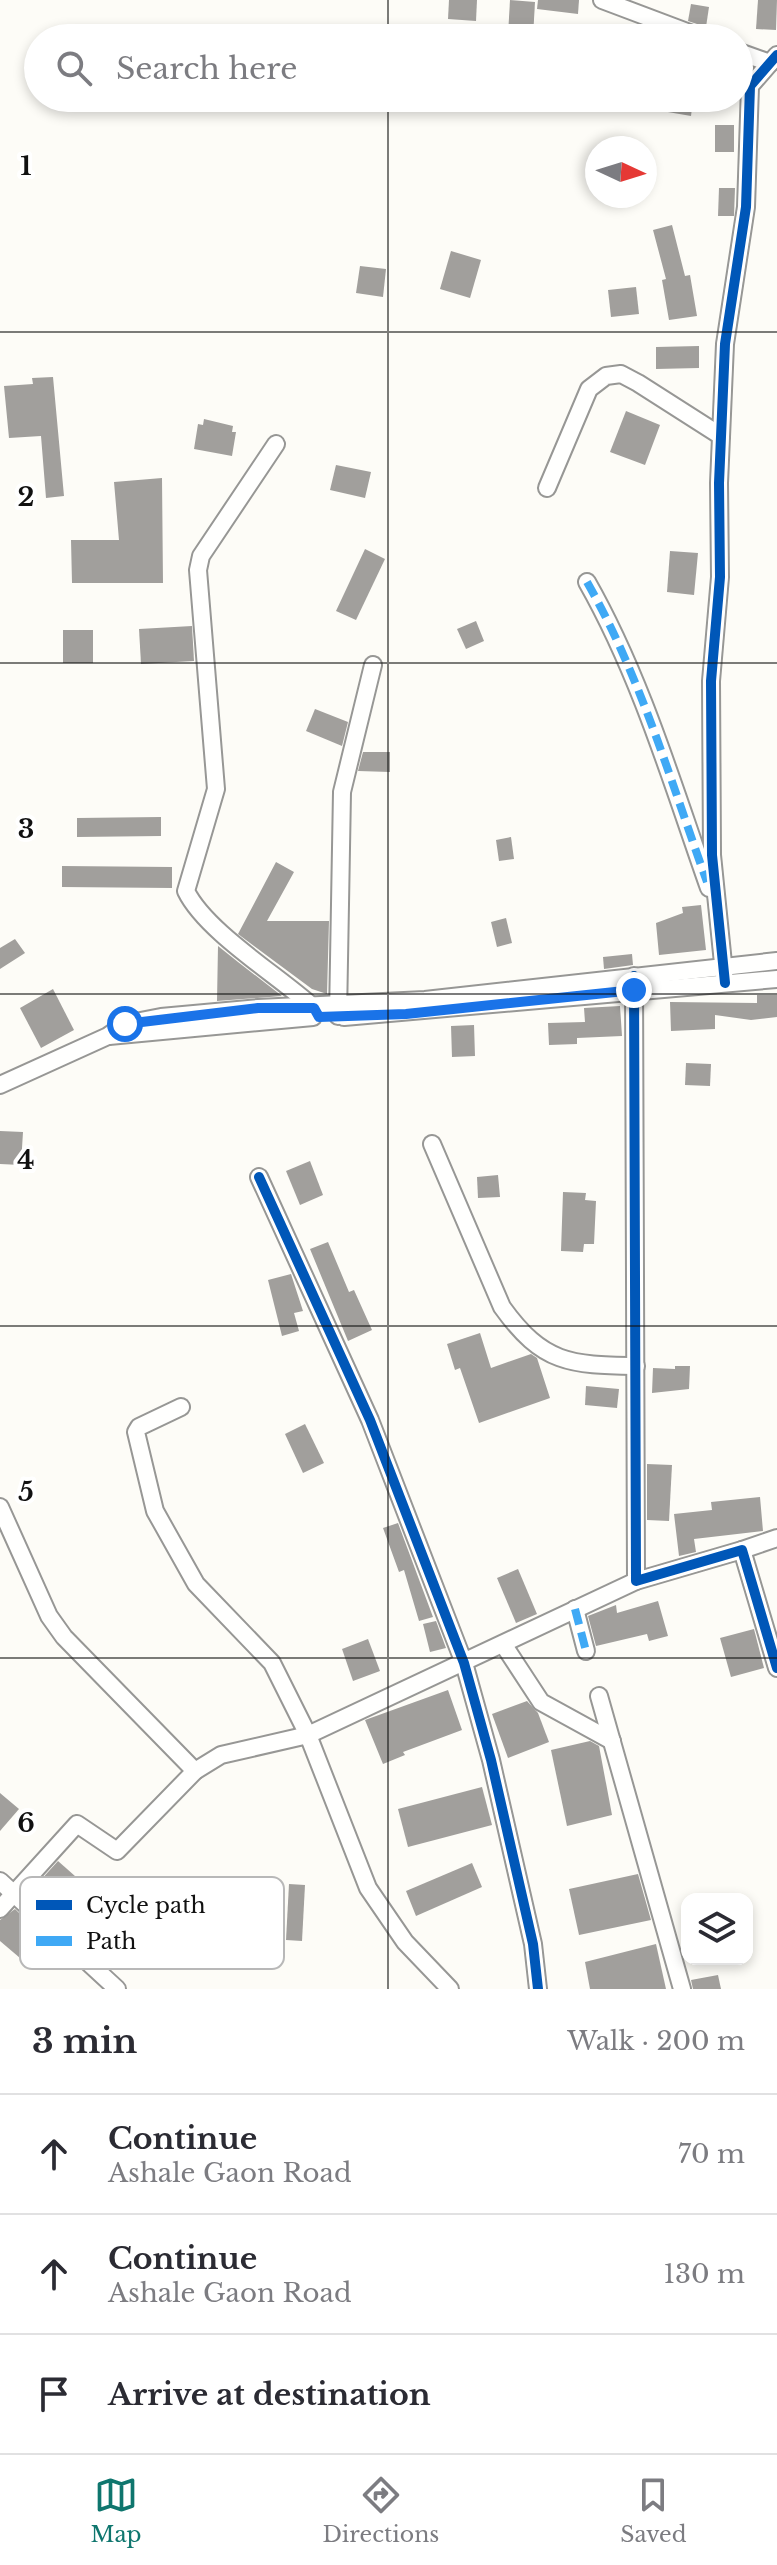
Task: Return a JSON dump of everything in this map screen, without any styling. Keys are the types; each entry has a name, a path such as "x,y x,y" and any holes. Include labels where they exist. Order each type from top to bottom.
{"street":[{"path":"602,0 666,24"},
{"path":"753,55 774,59"},
{"path":"753,83 774,59"},
{"path":"724,974 712,855 711,681 720,577 725,344 746,207 749,112"},
{"path":"547,488 589,389 606,376 621,374 721,436"},
{"path":"276,444 201,556 198,570 216,789 208,823 185,882 191,901 230,939 316,1012"},
{"path":"587,582 607,616 650,723 717,911"},
{"path":"338,1012 342,792 373,665"},
{"path":"0,1085 108,1036 125,1024 161,1017 258,1008 406,1014 724,974 777,961"},
{"path":"724,974 777,979"},
{"path":"634,983 636,1581"},
{"path":"432,1144 502,1307 515,1325 542,1348 575,1365 636,1366"},
{"path":"259,1177 370,1420 464,1663 495,1775 533,1944 538,1989"},
{"path":"181,1407 139,1427 136,1432 155,1511 196,1584 272,1663 308,1735 368,1888 405,1942 450,1989"},
{"path":"0,1507 56,1627 91,1667 195,1771"},
{"path":"29,1877 77,1824 112,1851 123,1848 195,1771 221,1755 308,1735 636,1581 777,1538"},
{"path":"742,1550 777,1668"},
{"path":"575,1609 586,1651"},
{"path":"503,1644 541,1702 612,1741"},
{"path":"599,1696 682,1989"},
{"path":"0,1881 20,1900"},
{"path":"0,1909 20,1887"},
{"path":"95,1969 117,1989"}],"building":[{"path":"449,0 477,0 476,21 448,19"},
{"path":"510,0 535,2 534,24 509,24"},
{"path":"538,0 579,0 578,14 537,9"},
{"path":"758,0 777,0 776,30 756,29"},
{"path":"691,4 709,7 706,24 688,21"},
{"path":"668,112 691,112 691,116"},
{"path":"715,125 734,125 734,152 715,152"},
{"path":"719,188 735,188 734,216 718,216"},
{"path":"672,225 685,276 690,275 697,316 669,320 662,280 666,279 653,230"},
{"path":"451,251 481,260 470,298 440,289"},
{"path":"360,266 386,269 383,297 356,293"},
{"path":"636,287 639,314 611,317 608,290"},
{"path":"699,346 699,368 656,369 656,347"},
{"path":"53,377 64,496 46,498 41,436 9,438 4,386 33,384 32,378"},
{"path":"626,411 660,425 645,465 610,452"},
{"path":"204,419 233,426 232,432 236,432 232,456 194,449 198,424 203,425"},
{"path":"336,465 371,472 365,498 330,490"},
{"path":"162,478 163,583 72,583 71,540 119,540 114,482"},
{"path":"365,549 385,559 356,620 336,611"},
{"path":"670,551 698,553 694,595 667,592"},
{"path":"476,621 484,641 466,649 457,629"},
{"path":"192,626 194,661 141,664 139,629"},
{"path":"63,630 93,630 93,663 63,663"},
{"path":"315,709 348,722 342,746 306,731"},
{"path":"363,752 390,752 390,772 358,771"},
{"path":"161,817 161,836 77,837 77,818"},
{"path":"511,837 514,859 499,861 496,840"},
{"path":"276,862 294,872 267,921 329,921 327,994 312,989 238,934"},
{"path":"62,866 172,867 172,888 62,887"},
{"path":"701,905 706,950 659,955 656,923 683,913 682,907"},
{"path":"506,918 512,943 497,947 491,922"},
{"path":"15,939 25,953 0,969 0,948"},
{"path":"218,946 238,962 282,996 217,1001"},
{"path":"632,954 633,965 604,969 603,957"},
{"path":"53,989 74,1030 41,1048 20,1008"},
{"path":"757,995 777,995 777,1017 751,1020 715,1015 715,1029 671,1031 670,1002 757,1003"},
{"path":"620,1006 622,1036 577,1038 577,1044 549,1045 548,1023 585,1022 584,1008"},
{"path":"474,1025 475,1056 452,1057 451,1026"},
{"path":"686,1063 711,1064 710,1086 685,1085"},
{"path":"0,1131 23,1132 21,1165 0,1164"},
{"path":"310,1161 323,1195 300,1205 286,1171"},
{"path":"498,1175 500,1197 478,1198 477,1177"},
{"path":"563,1192 586,1193 585,1200 596,1201 594,1244 584,1244 583,1252 561,1251"},
{"path":"328,1242 349,1292 354,1290 372,1330 348,1341 310,1249"},
{"path":"291,1274 303,1311 294,1313 299,1331 282,1336 268,1280"},
{"path":"480,1333 491,1368 531,1354 537,1358 550,1398 479,1423 460,1368 455,1370 447,1344"},
{"path":"675,1366 690,1366 689,1389 652,1393 653,1368 675,1369"},
{"path":"586,1386 619,1389 617,1408 585,1405"},
{"path":"305,1424 324,1463 303,1473 285,1434"},
{"path":"647,1464 672,1465 669,1521 647,1520"},
{"path":"760,1497 763,1531 694,1539 696,1552 679,1556 674,1514 712,1510 711,1502"},
{"path":"398,1523 433,1617 419,1621 404,1570 399,1572 383,1528"},
{"path":"518,1569 537,1614 516,1623 497,1578"},
{"path":"658,1601 668,1636 649,1641 647,1634 596,1646 588,1616 616,1605 617,1613"},
{"path":"436,1621 446,1648 430,1652 423,1624"},
{"path":"754,1629 764,1668 731,1677 720,1638"},
{"path":"368,1639 380,1671 353,1681 342,1649"},
{"path":"448,1690 462,1730 403,1752 405,1755 383,1764 365,1720"},
{"path":"527,1701 538,1713 549,1742 508,1758 492,1714"},
{"path":"590,1741 599,1746 612,1815 567,1826 551,1750"},
{"path":"482,1787 492,1825 408,1847 398,1809"},
{"path":"0,1793 19,1809 0,1831"},
{"path":"58,1861 76,1877 44,1877"},
{"path":"472,1863 482,1887 416,1916 406,1891"},
{"path":"638,1874 651,1920 579,1935 569,1889"},
{"path":"289,1884 305,1885 302,1941 286,1940"},
{"path":"15,1909 20,1914 20,1958 0,1941 0,1920"},
{"path":"656,1944 666,1989 590,1989 585,1962"},
{"path":"718,1975 721,1989 693,1989 691,1980"}],"marked path":[{"path":"587,582 639,691 707,882"},
{"path":"575,1609 586,1651"}],"cycle path":[{"path":"753,83 777,55"},
{"path":"725,983 712,855 711,681 720,577 719,483 725,344 746,207 749,112"},
{"path":"634,976 636,1581 742,1550 777,1668"},
{"path":"259,1177 370,1420 464,1663 491,1760 533,1944 538,1989"}],"route":[{"path":"125,1024 161,1017 258,1008 314,1008 319,1017 406,1014 634,990"}]}
